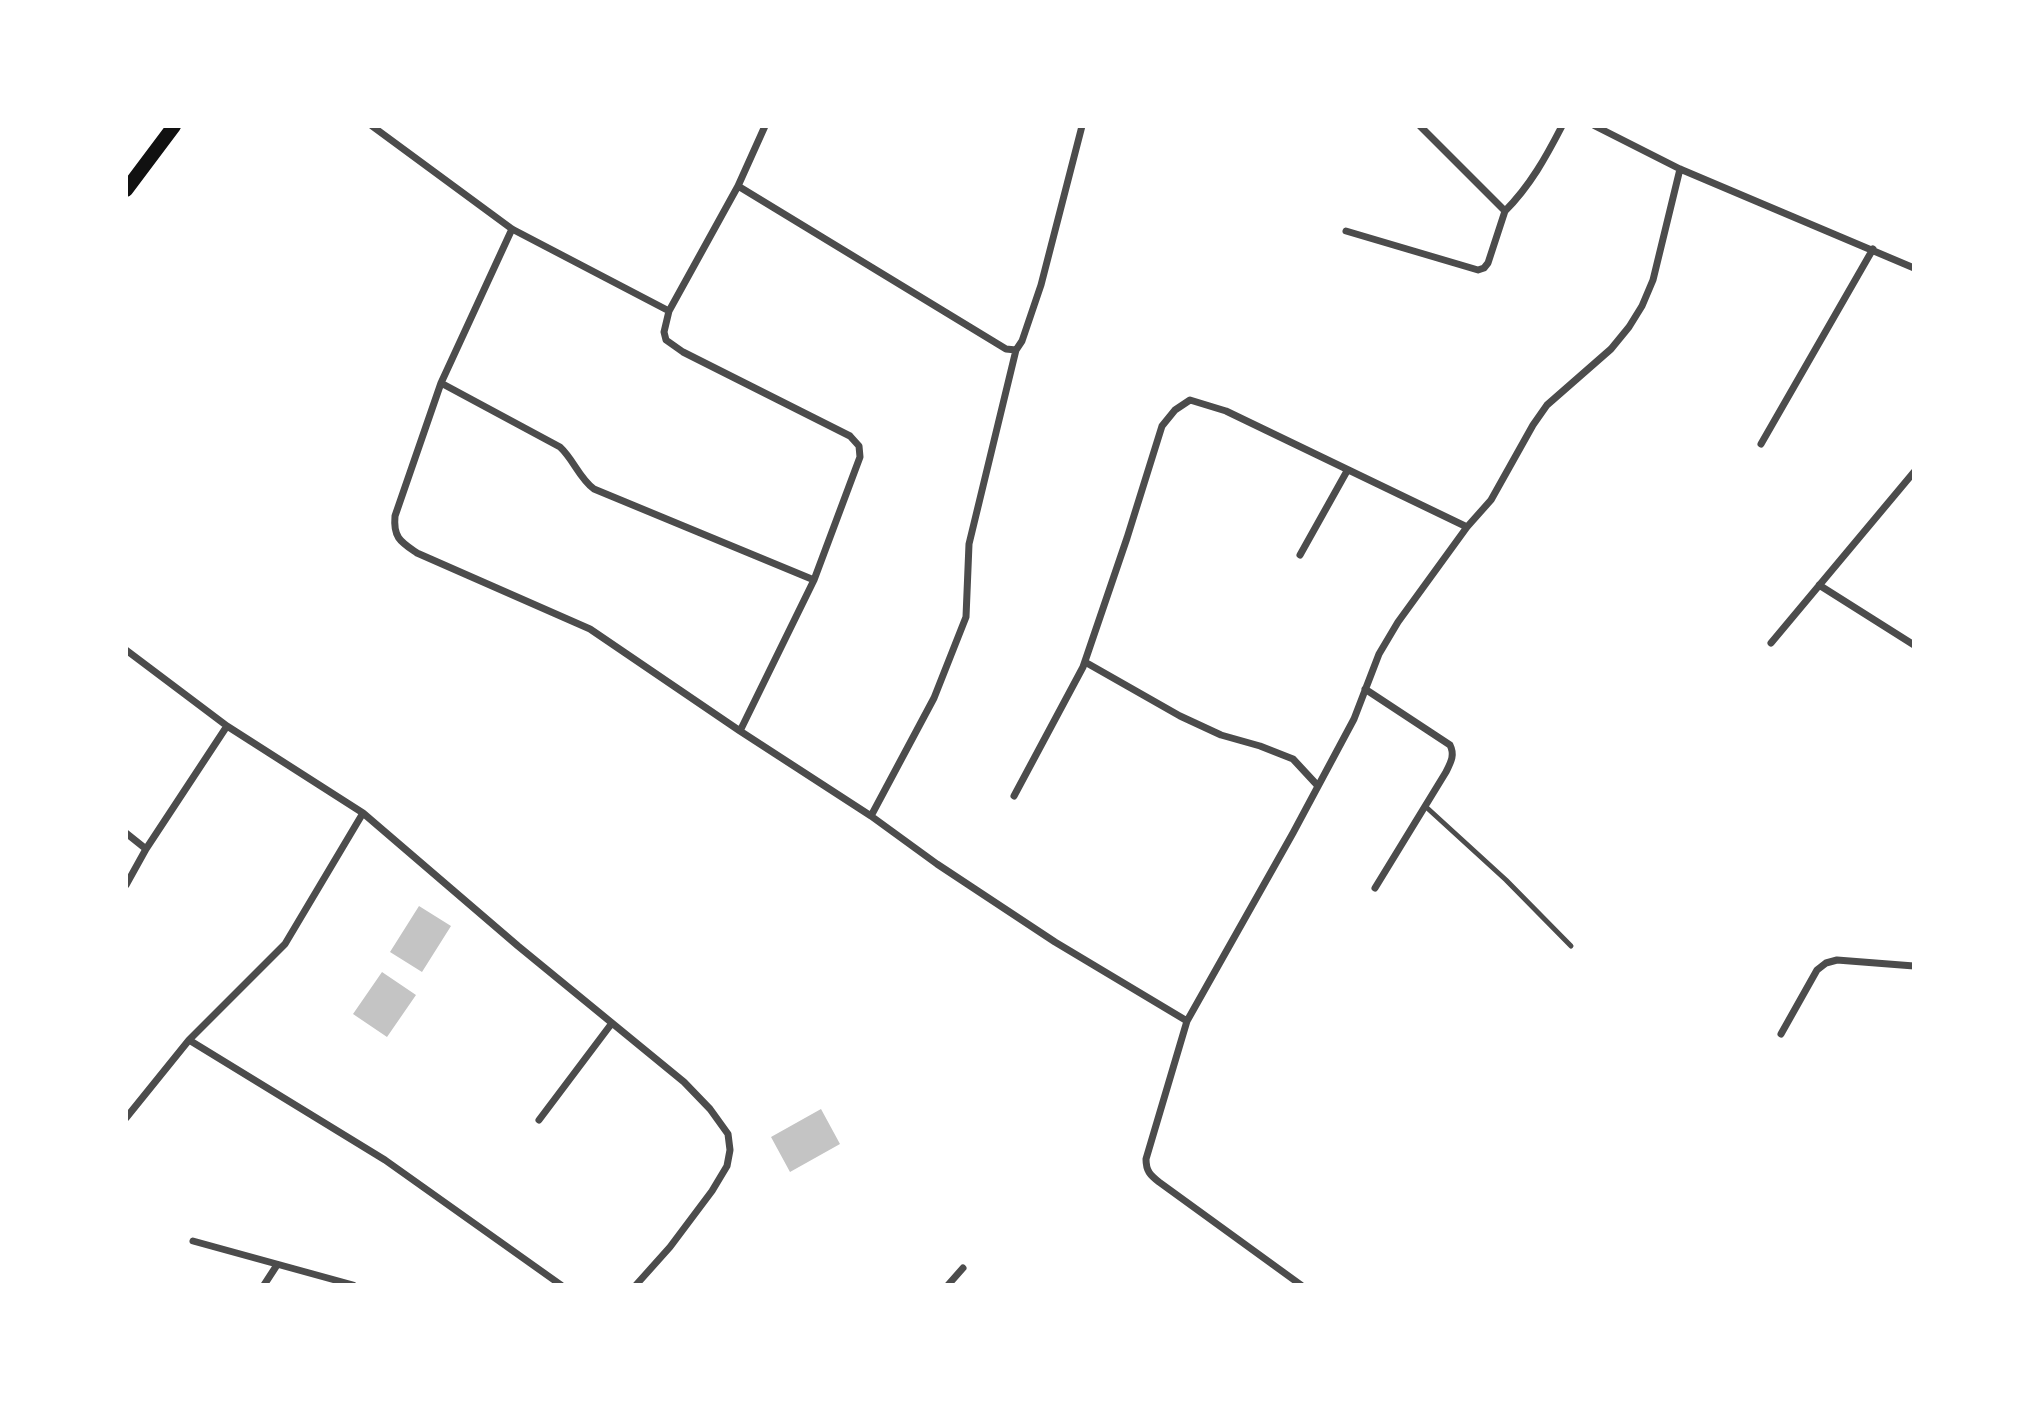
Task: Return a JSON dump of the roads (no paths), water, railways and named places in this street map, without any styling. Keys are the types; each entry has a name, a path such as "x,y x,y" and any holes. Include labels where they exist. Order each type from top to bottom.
{"main road":[{"path":"126,190 174,126"}],"street":[{"path":"372,126 512,229 669,311"},
{"path":"740,731 814,580 860,457 859,446 850,436 672,346 666,340 664,332 669,311 738,186 765,126"},
{"path":"871,816 934,698 966,617 969,544 1016,350 1023,341 1041,285 1082,126"},
{"path":"1420,126 1505,211"},
{"path":"1346,231 1478,270 1484,268 1505,211 1524,192 1562,126"},
{"path":"1595,126 1680,169 1914,268"},
{"path":"1301,1285 1149,1174 1146,1158 1187,1021 1354,719 1378,654 1398,622 1467,527 1491,500 1547,405 1611,349 1642,306 1653,280 1680,169"},
{"path":"738,186 1006,349 1016,350"},
{"path":"512,229 441,383 395,516 394,529 401,542 417,553 590,629 1055,942 1187,1021"},
{"path":"1760,444 1873,249"},
{"path":"441,383 560,447 572,458 585,482 594,489 814,580"},
{"path":"1014,796 1085,662 1128,538 1162,426 1175,410 1189,400 1226,411 1467,527"},
{"path":"1300,555 1347,471"},
{"path":"1771,643 1914,472"},
{"path":"1819,585 1914,645"},
{"path":"126,650 227,726 363,813 684,1082 710,1109 727,1134 730,1150 727,1166 712,1191 670,1247 636,1285"},
{"path":"1085,662 1180,716 1221,735 1293,759 1318,786"},
{"path":"1365,688 1450,745 1453,751 1451,762 1426,806 1375,888"},
{"path":"126,885 146,849 227,726"},
{"path":"126,1118 189,1040 270,962 285,944 363,813"},
{"path":"126,833 146,849"},
{"path":"1781,1034 1817,970 1826,963 1837,960 1914,966"},
{"path":"539,1120 612,1023"},
{"path":"189,1040 385,1160 561,1285"},
{"path":"193,1241 353,1285"},
{"path":"264,1285 277,1265"},
{"path":"948,1285 963,1268"}],"lane":[{"path":"1426,806 1506,880 1570,946"}]}
